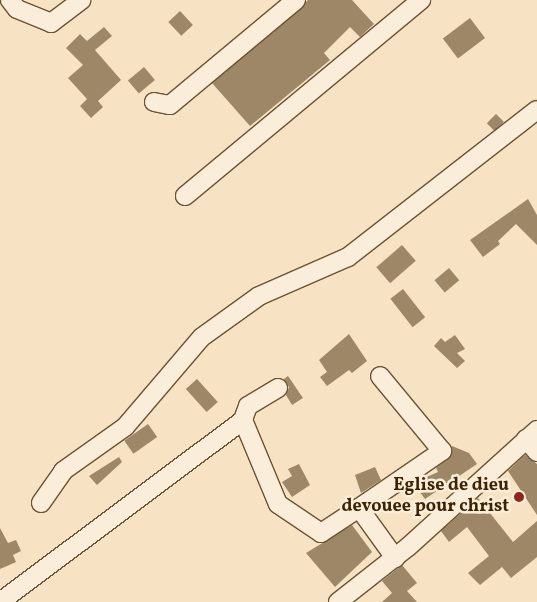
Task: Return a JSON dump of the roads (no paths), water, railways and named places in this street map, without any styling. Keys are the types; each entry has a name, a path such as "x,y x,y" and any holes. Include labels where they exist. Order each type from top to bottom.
{"street":[{"path":"10,0 17,9 51,23 81,0"},
{"path":"154,102 170,105 296,0"},
{"path":"185,196 421,0"},
{"path":"41,503 63,471 125,427 202,337 259,296 348,256 537,110"},
{"path":"243,420 278,504 321,533 442,451 380,376"},
{"path":"0,602 243,420 248,406 278,388"},
{"path":"338,602 394,558 533,440"},
{"path":"359,508 394,558"}],"place":[{"name":"Eglise de dieu devouee pour christ","path":"519,497"}]}
